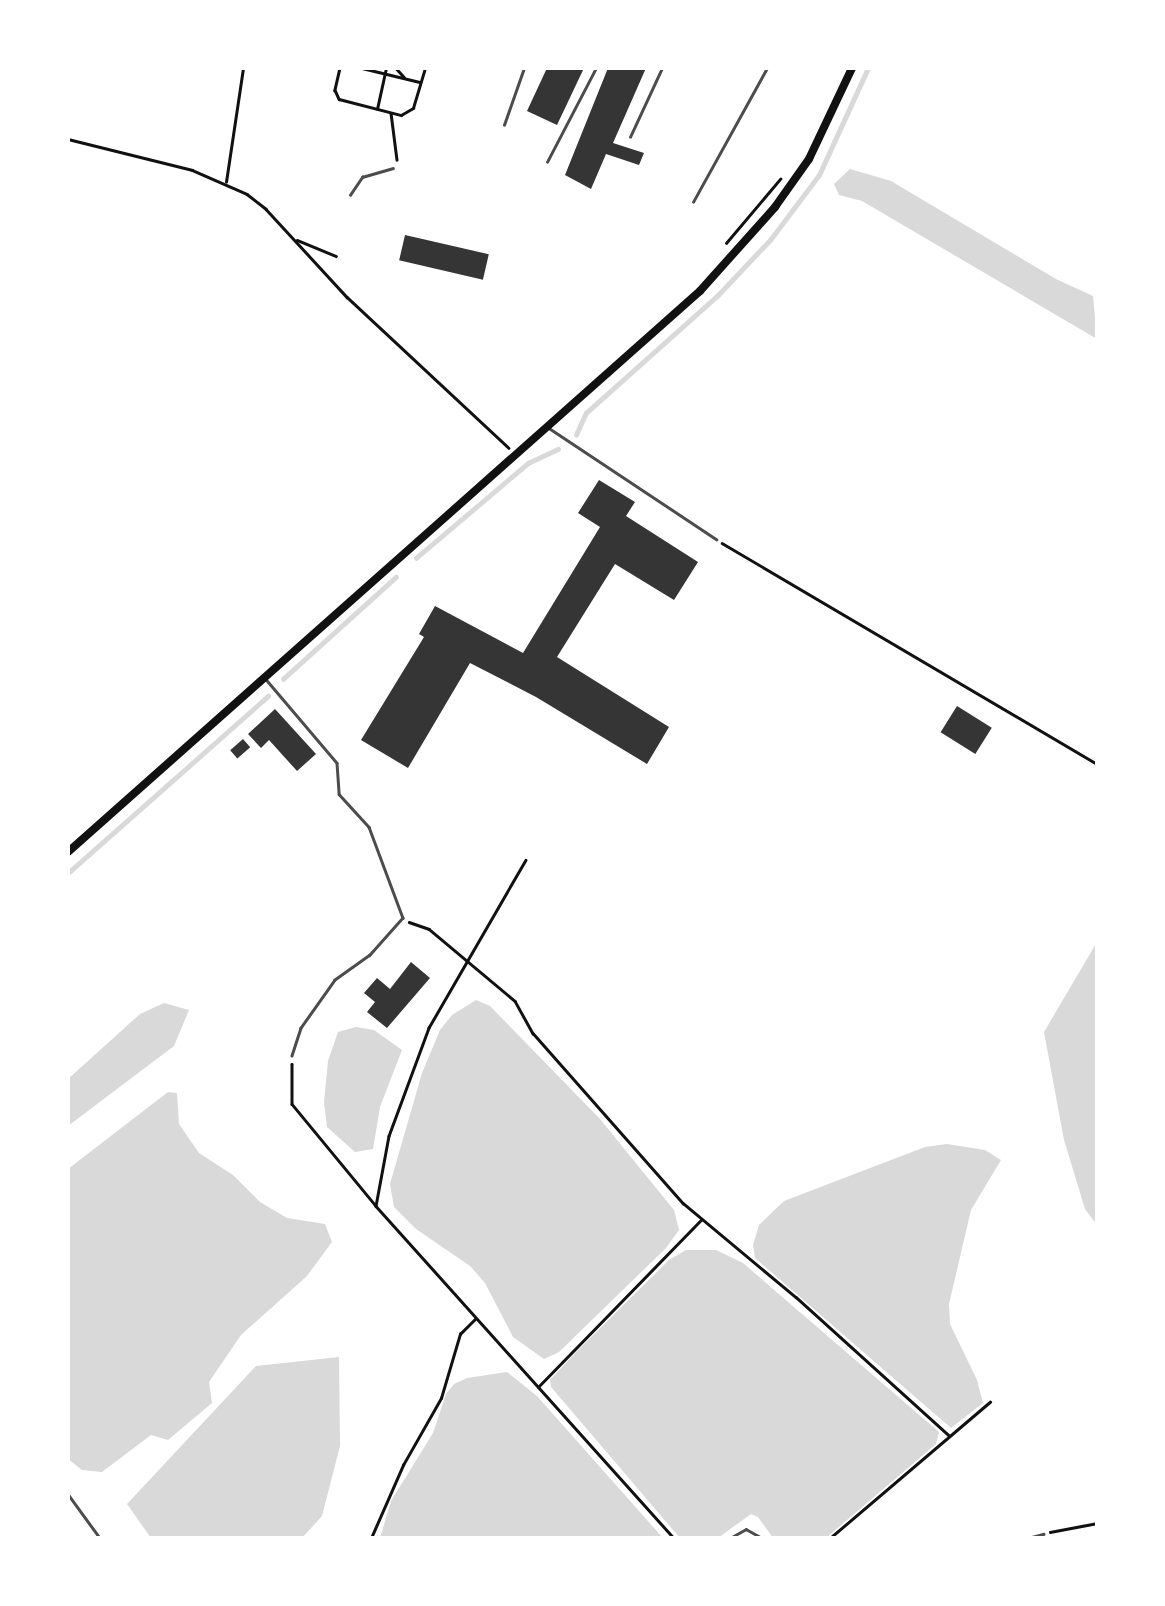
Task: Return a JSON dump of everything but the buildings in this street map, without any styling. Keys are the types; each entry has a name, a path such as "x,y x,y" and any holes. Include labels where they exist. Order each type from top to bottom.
{"main road":[{"path":"68,852 662,328 739,250 809,159 852,68"}],"lane":[{"path":"505,125 524,68"},
{"path":"547,162 596,68"},
{"path":"630,137 662,68"},
{"path":"693,202 768,68"},
{"path":"350,195 362,177 393,169"},
{"path":"549,428 716,539"},
{"path":"265,678 337,763 339,794 369,827 403,918 370,955 335,980 300,1028 292,1056"},
{"path":"68,1494 100,1538"},
{"path":"730,1538 746,1529 762,1538"},
{"path":"1028,1538 1043,1534"}],"path":[{"path":"226,182 243,68"},
{"path":"340,68 335,90 339,99 401,115 414,108 425,68"},
{"path":"377,109 386,68"},
{"path":"396,68 406,79"},
{"path":"365,69 421,82"},
{"path":"391,113 390,126 399,154 393,169"},
{"path":"68,139 226,182 266,209 347,297 518,456"},
{"path":"724,245 784,174"},
{"path":"293,238 336,256"},
{"path":"499,456 515,442"},
{"path":"716,539 1097,764"},
{"path":"376,1206 389,1136 406,1084 429,1028 526,860"},
{"path":"403,918 429,929 514,1001 533,1033 701,1220 796,1297 950,1436"},
{"path":"292,1056 292,1104 376,1206 475,1319 674,1538"},
{"path":"538,1387 701,1220"},
{"path":"371,1538 403,1465 441,1398 460,1334 475,1319"},
{"path":"830,1538 990,1402"},
{"path":"1043,1534 1097,1523"}],"shaded area":[{"path":"850,169 891,181 1056,279 1093,296 1097,339 862,201 839,195 834,184"},
{"path":"1097,942 1097,1225 1085,1209 1064,1140 1044,1032"},
{"path":"476,1000 490,1006 600,1119 674,1210 679,1230 666,1248 559,1352 544,1359 513,1337 485,1283 470,1266 416,1229 394,1207 390,1184 422,1073 440,1030 452,1015"},
{"path":"164,1003 189,1010 174,1046 68,1126 68,1079 140,1014"},
{"path":"356,1027 374,1030 402,1050 380,1107 373,1149 355,1152 327,1127 324,1102 328,1061 338,1032"},
{"path":"168,1092 177,1093 179,1124 199,1153 233,1175 260,1202 287,1218 325,1224 332,1242 307,1276 241,1335 209,1382 212,1403 168,1440 151,1435 102,1472 82,1470 68,1459 68,1169"},
{"path":"947,1144 985,1150 1001,1160 971,1210 949,1304 950,1324 977,1380 983,1403 951,1428 755,1258 753,1245 759,1225 784,1201 925,1147"},
{"path":"686,1250 716,1250 743,1263 939,1432 936,1444 826,1538 773,1538 758,1517 751,1514 718,1538 680,1538 551,1387 550,1380 577,1351 669,1260"},
{"path":"339,1357 340,1446 322,1516 302,1538 151,1538 127,1504 256,1366"},
{"path":"507,1372 537,1396 663,1538 380,1538 391,1501 433,1433 446,1394 454,1384 467,1378"}],"waterway":[{"path":"576,435 586,413 717,296 770,240 819,175 868,68"},
{"path":"416,558 528,463 558,449"},
{"path":"283,679 396,577"},
{"path":"68,873 268,696"}]}
